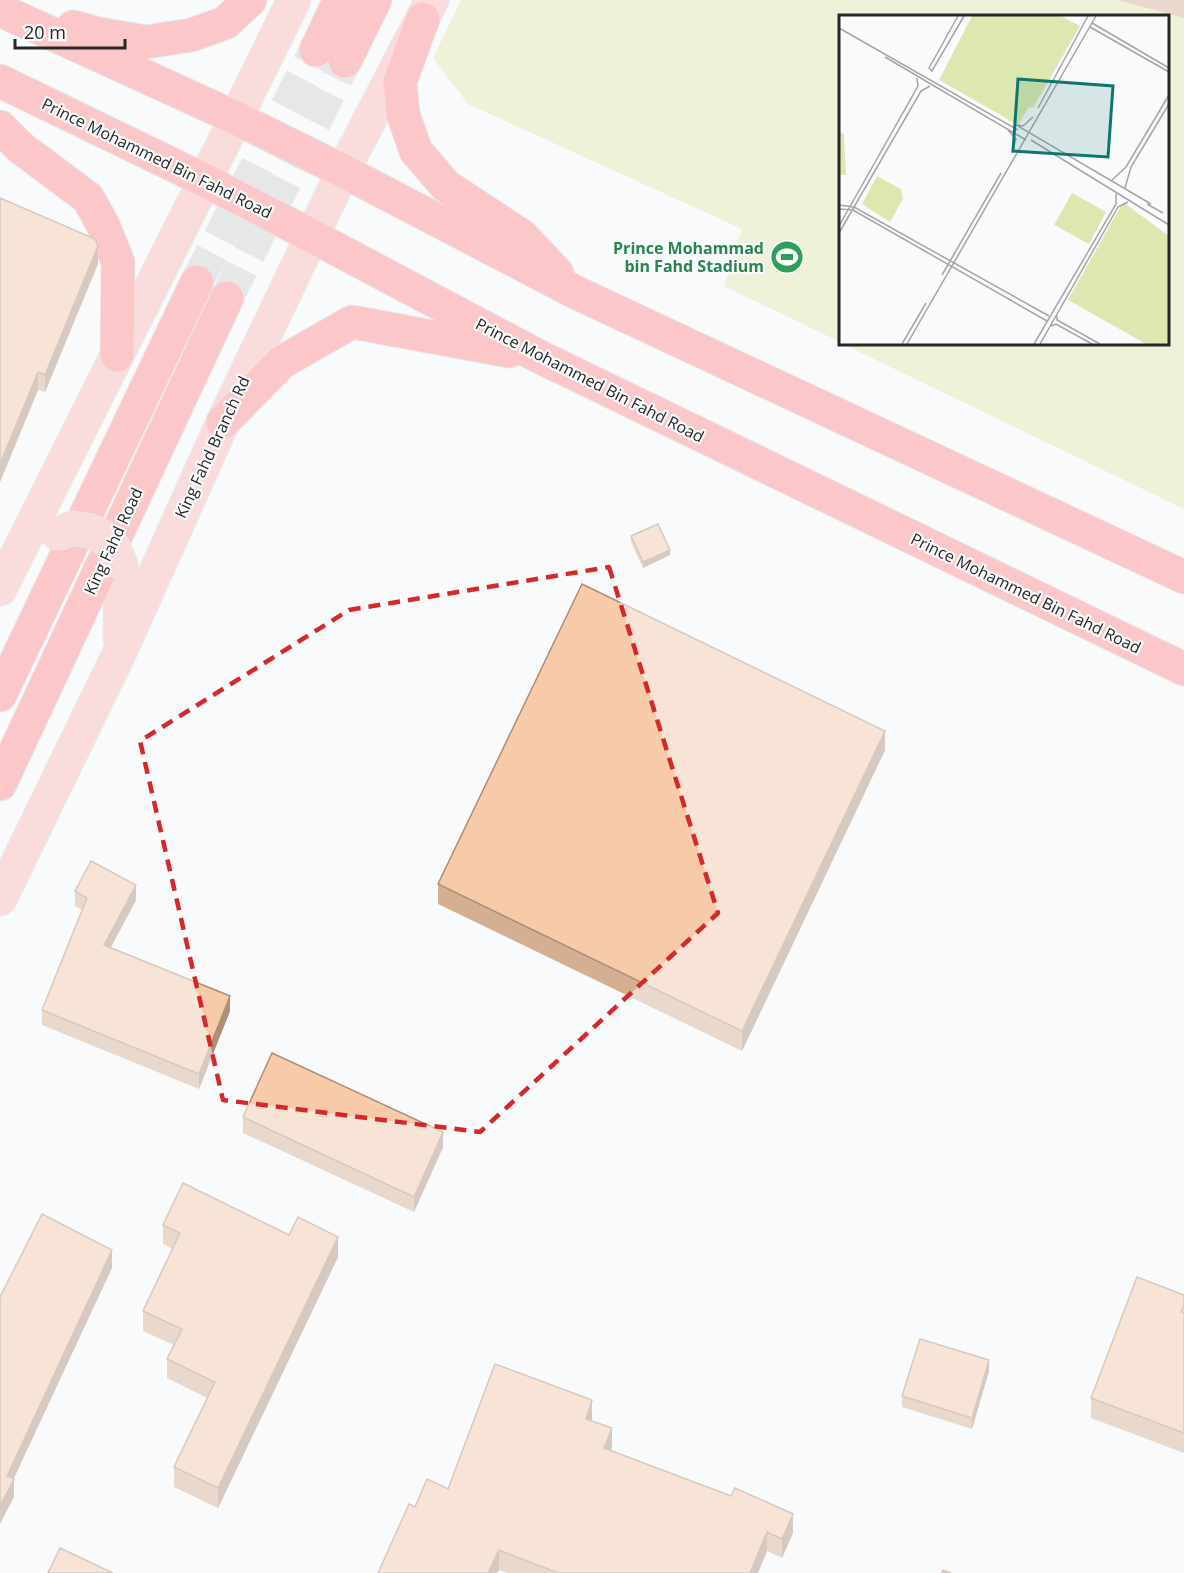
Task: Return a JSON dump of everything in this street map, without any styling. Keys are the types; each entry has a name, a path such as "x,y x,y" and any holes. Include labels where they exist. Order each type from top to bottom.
{"highway":[{"path":"0,4 99,34 147,42 191,35 225,23 250,0"},
{"path":"340,0 331,55 375,0"},
{"path":"0,10 236,118 575,292 1184,577"},
{"path":"428,10 400,82 404,114 416,151 446,186 522,236 575,292"},
{"name":"Prince Mohammed Bin Fahd Road","path":"0,81 204,180 540,357 1184,669"},
{"path":"0,127 21,148 88,198 103,225 118,262 117,355"},
{"path":"0,695 197,282"},
{"name":"King Fahd Road","path":"0,784 227,298"},
{"path":"223,422 282,362 352,322 540,357"}],"main road":[{"path":"1,588 294,0"},
{"name":"King Fahd Branch Rd","path":"0,899 120,652 223,422 343,171 428,10"},
{"path":"1,588 57,534 72,528 91,531 108,540 121,564 120,652"}],"highlighted area":[{"path":"609,567 718,913 480,1132 223,1100 140,741 349,610"}],"green space":[{"name":"Prince Mohammad bin Fahd Stadium","path":"461,0 1184,0 1184,509 845,345 1169,345 1169,15 839,15 839,342 724,286 742,229 468,104 433,58"}],"building":[{"path":"0,198 95,239 98,246 45,375 38,372 0,464"},
{"path":"658,524 670,550 643,562 631,536"},
{"path":"582,584 885,731 742,1031 438,884"},
{"path":"91,861 136,885 104,945 230,996 199,1074 42,1010 87,898 75,891"},
{"path":"272,1053 443,1132 414,1197 243,1117"},
{"path":"183,1183 289,1235 298,1217 338,1237 218,1488 174,1467 215,1382 167,1359 182,1329 143,1311 180,1233 163,1225"},
{"path":"42,1214 112,1250 7,1476 14,1479 0,1506 0,1297"},
{"path":"1137,1277 1184,1295 1181,1312 1184,1313 1184,1433 1091,1398"},
{"path":"920,1339 989,1360 972,1418 902,1396"},
{"path":"495,1364 592,1400 586,1419 612,1428 604,1448 731,1496 735,1488 793,1514 782,1539 767,1532 750,1573 558,1573 499,1550 488,1573 378,1573 409,1504 415,1507 427,1479 448,1489"},
{"path":"60,1548 113,1573 48,1573"}],"tunnel":[{"path":"197,282 316,50"},
{"path":"227,298 345,61"}],"place":[{"name":"Prince Mohammad bin Fahd Stadium","path":"787,257"}]}
